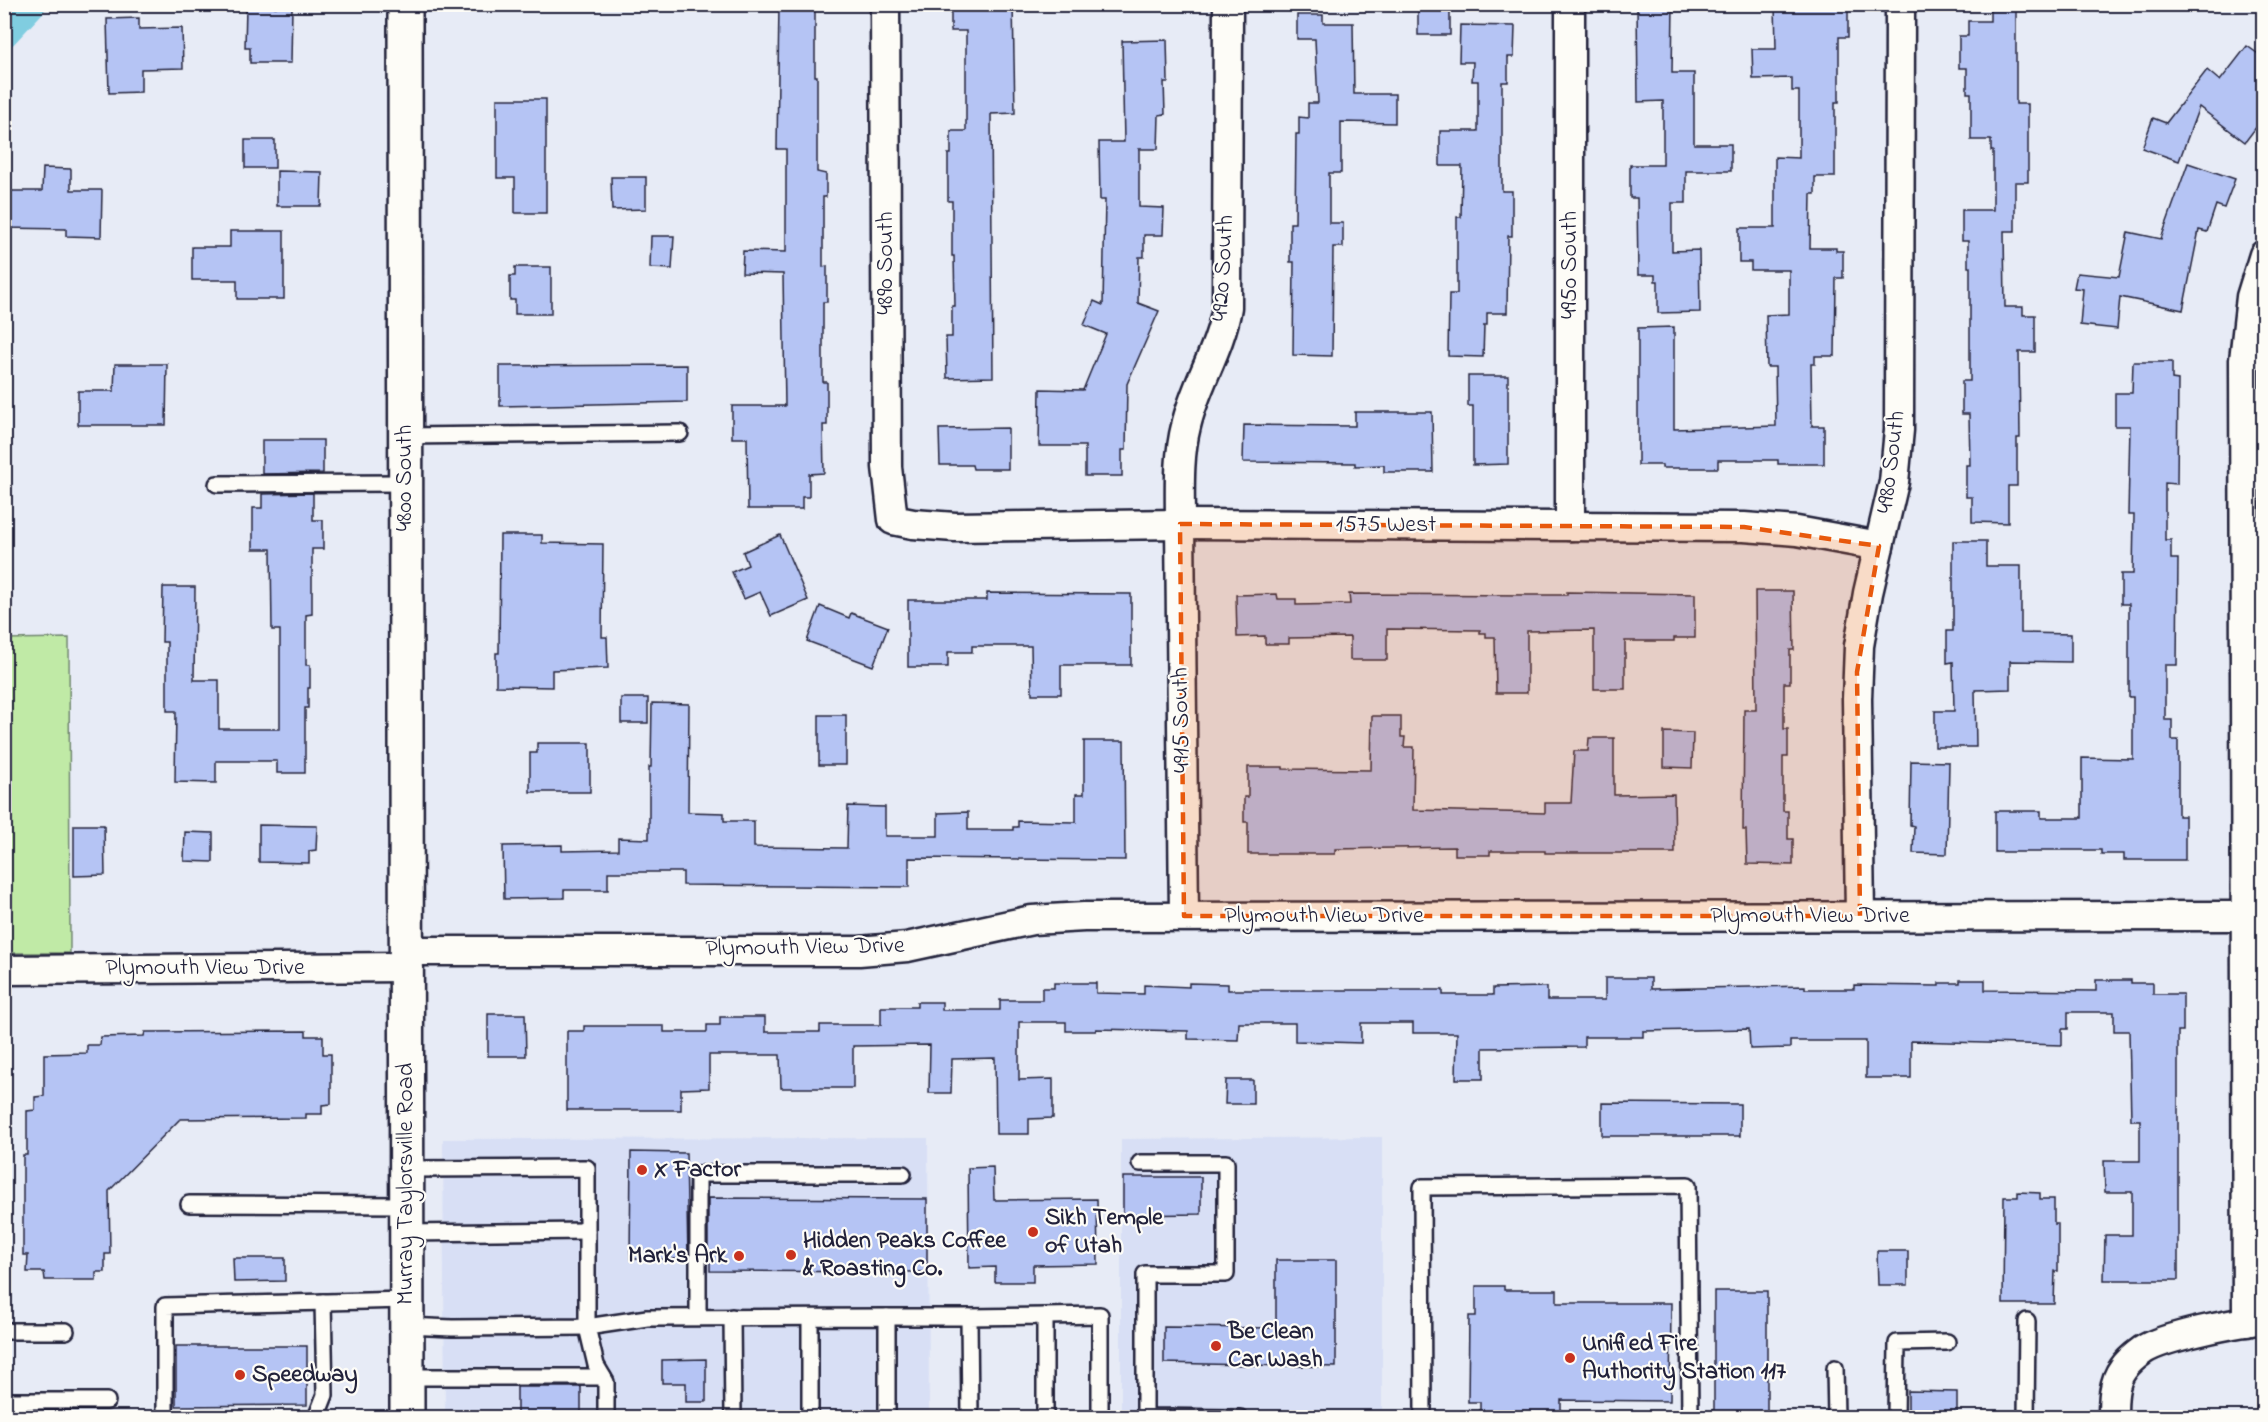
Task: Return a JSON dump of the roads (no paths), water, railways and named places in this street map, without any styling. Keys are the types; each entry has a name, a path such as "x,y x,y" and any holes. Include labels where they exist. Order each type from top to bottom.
{"street":[{"name":"4800 South","path":"405,4 406,959"},
{"name":"4890 South","path":"885,4 887,467 893,520"},
{"name":"4920 South","path":"1180,525 1185,428 1194,399 1220,339 1227,308 1228,4"},
{"name":"4950 South","path":"1570,4 1570,525"},
{"name":"4980 South","path":"1860,916 1857,672 1863,619 1894,482 1899,430 1900,4"},
{"path":"2113,1418 2114,1396 2122,1369 2144,1350 2156,1344 2255,1320 2245,916 2244,360 2251,297 2264,255"},
{"name":"1575 West","path":"893,520 913,524 955,526 1744,526 1797,531 1879,546"},
{"name":"4915 South","path":"1180,525 1184,916"},
{"name":"Plymouth View Drive","path":"4,970 406,959 859,951 916,945 1005,924 1057,918 2245,916"},
{"name":"Murray Taylorsville Road","path":"406,959 407,1418"}],"lane":[{"path":"405,436 680,433"},
{"path":"217,484 405,483"},
{"path":"1140,1163 1226,1163 1226,1274 1145,1274 1145,1417 1240,1418"},
{"path":"407,1169 587,1168 587,1327 596,1365 606,1383 606,1418"},
{"path":"699,1317 699,1174 903,1174"},
{"path":"1423,1418 1422,1187 1677,1185 1688,1185 1690,1418"},
{"path":"189,1204 587,1231"},
{"path":"316,1418 325,1395 323,1302"},
{"path":"165,1418 165,1306 323,1302 407,1313 452,1328 587,1327 647,1318 1100,1315 1100,1418"},
{"path":"1045,1316 1045,1418"},
{"path":"732,1317 733,1418"},
{"path":"887,1317 887,1418"},
{"path":"969,1317 970,1418"},
{"path":"810,1318 810,1418"},
{"path":"2026,1418 2027,1321"},
{"path":"4,1331 66,1331"},
{"path":"1896,1418 1897,1343 1947,1342"},
{"path":"1835,1368 1836,1418"},
{"path":"407,1377 603,1377"},
{"path":"4,1401 107,1401"}],"waterway":[{"path":"4,34 32,4"}],"place":[{"name":"X Factor","path":"642,1170"},
{"name":"Sikh Temple of Utah","path":"1033,1232"},
{"name":"Hidden Peaks Coffee & Roasting Co.","path":"791,1255"},
{"name":"Mark's Ark","path":"739,1256"},
{"name":"Be Clean Car Wash","path":"1216,1346"},
{"name":"Unified Fire Authority Station 117","path":"1570,1358"},
{"name":"Speedway","path":"240,1375"}]}
